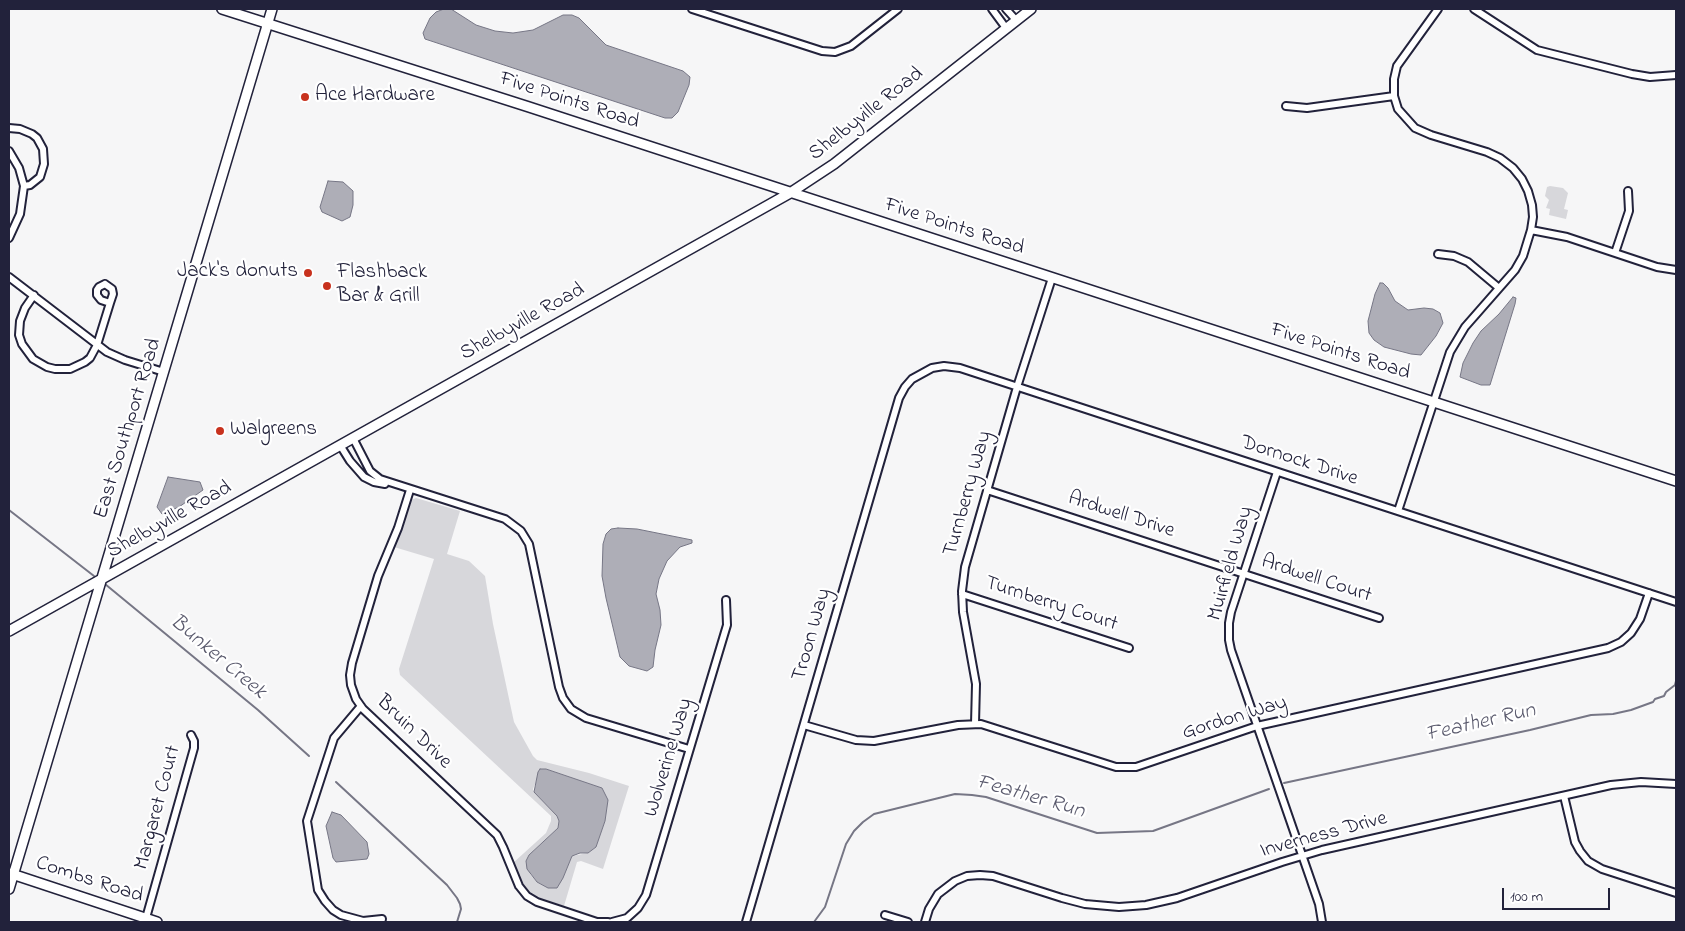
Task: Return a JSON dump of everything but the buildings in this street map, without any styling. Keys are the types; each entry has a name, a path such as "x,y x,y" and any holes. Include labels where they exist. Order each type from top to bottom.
{"main road":[{"name":"Five Points Road","path":"222,9 1676,481"},
{"name":"East Southport Road","path":"9,888 11,874 102,579 272,9"},
{"name":"Shelbyville Road","path":"9,631 790,193 834,164 1031,9"},
{"name":"Combs Road","path":"11,874 158,922"}],"street":[{"path":"692,9 825,52 835,52 851,46 898,9"},
{"path":"992,9 1006,28"},
{"path":"1006,9 1016,20"},
{"path":"1398,511 1450,352 1459,335 1515,270 1531,230 1533,211 1524,183 1513,168 1500,158 1415,128 1398,109 1394,96 1394,79 1397,66 1438,9"},
{"path":"1474,9 1524,43 1548,54 1650,77 1676,75"},
{"path":"1286,106 1307,108 1394,96"},
{"path":"9,128 20,128 32,134 43,149 44,164 40,177 30,185 24,186"},
{"path":"9,151 19,168 24,186 20,214 9,238"},
{"path":"1615,253 1629,211 1628,191"},
{"path":"1531,230 1567,237 1660,268 1676,270"},
{"path":"1438,254 1454,256 1468,262 1499,288"},
{"path":"9,277 97,345 120,358 164,372"},
{"name":"Turnberry Way","path":"975,724 976,684 964,624 962,594 965,567 1017,387 1052,278"},
{"path":"34,295 22,314 19,328 22,344 32,359 47,367 62,370 70,369 90,358 97,345 110,302"},
{"name":"Dornock Drive","path":"912,379 932,368 948,366 960,368 1676,602"},
{"name":"Troon Way","path":"746,922 898,401 912,379"},
{"path":"353,438 370,472 380,479 505,520 515,525 523,534 529,544 559,687 563,698 571,709 586,718 689,749"},
{"path":"340,445 353,465 364,476 374,482 410,490"},
{"name":"Muirfield Way","path":"1278,472 1231,612 1228,633 1230,650 1319,904 1322,922"},
{"name":"Bruin Drive","path":"410,490 398,528 378,576 352,663 351,686 361,706 497,835 519,886 527,896 537,902 597,922 628,920"},
{"name":"Ardwell Drive","path":"987,490 1244,574"},
{"name":"Ardwell Court","path":"1244,574 1379,618"},
{"name":"Gordon Way","path":"804,725 856,740 874,741 958,724 975,724 988,726 1116,767 1140,767 1257,726 1608,648 1621,642 1631,634 1640,619 1649,593"},
{"name":"Turnberry Court","path":"962,594 1129,648"},
{"name":"Wolverine Way","path":"628,920 646,895 726,625 726,600"},
{"path":"361,706 334,738 307,821 318,890 325,902 341,915 362,921 382,919"},
{"name":"Margaret Court","path":"146,918 194,748 194,741 191,735"},
{"name":"Inverness Drive","path":"924,922 932,903 946,887 961,878 984,875 993,876 1078,902 1106,906 1160,903 1302,855 1625,784 1655,782 1676,784"},
{"path":"1564,796 1575,842 1588,861 1606,870 1676,893"},
{"path":"885,915 908,922"}],"shaded area":[{"path":"451,9 476,25 495,31 513,33 533,30 563,15 572,15 579,18 606,45 683,71 690,77 689,85 678,112 672,118 665,118 425,39 423,33 430,18 436,12"},
{"path":"328,181 343,182 353,191 353,205 350,217 342,221 322,212 320,207"},
{"path":"1547,187 1563,188 1568,193 1564,209 1568,210 1566,219 1549,215 1550,209 1546,208 1549,200 1545,196"},
{"path":"1380,283 1383,283 1388,288 1395,301 1408,310 1424,308 1433,309 1440,313 1443,323 1436,336 1421,355 1384,347 1374,340 1369,333 1368,321"},
{"path":"1513,297 1516,298 1515,304 1490,385 1481,385 1460,377 1463,363 1473,343 1481,331"},
{"path":"168,477 200,482 203,490 179,507 162,514 157,507"},
{"path":"416,498 460,511 447,554 469,561 485,576 493,624 514,722 533,756 537,760 589,773 629,786 603,869 581,861 577,862 564,906 540,899 526,889 513,863 546,833 551,816 400,675 399,669 434,559 394,547 411,500","holes":["546,769 602,788 605,821 596,847 588,853 572,856 563,878 548,888 537,882 530,874 534,850 558,828 559,821 557,816 534,792 533,789 538,777"]},
{"path":"611,529 637,529 692,540 692,543 680,547 667,561 659,579 656,594 661,625 653,667 647,671 629,666 620,657 606,598 602,576 603,544 606,534"},
{"path":"540,769 546,769 602,788 608,800 605,821 596,847 588,853 572,856 557,888 548,888 537,882 527,869 526,861 529,855 558,828 559,821 557,816 534,792"},
{"path":"332,812 341,815 367,842 369,854 367,859 336,862 333,858 326,826"}],"waterway":[{"name":"Bunker Creek","path":"9,510 94,576"},
{"name":"Bunker Creek","path":"105,584 258,710 309,756"},
{"name":"Feather Run","path":"1284,783 1591,715 1613,714 1631,710 1664,696 1675,685 1676,681"},
{"name":"Bunker Creek","path":"336,782 447,885 460,904 461,909 457,922"},
{"name":"Feather Run","path":"814,922 825,907 846,844 854,831 874,814 955,794 972,795 986,797 1097,833 1153,831 1269,789"}],"place":[{"name":"Ace Hardware","path":"305,97"},
{"name":"Jack's donuts","path":"308,273"},
{"name":"Flashback Bar & Grill","path":"327,286"},
{"name":"Walgreens","path":"220,431"}]}
